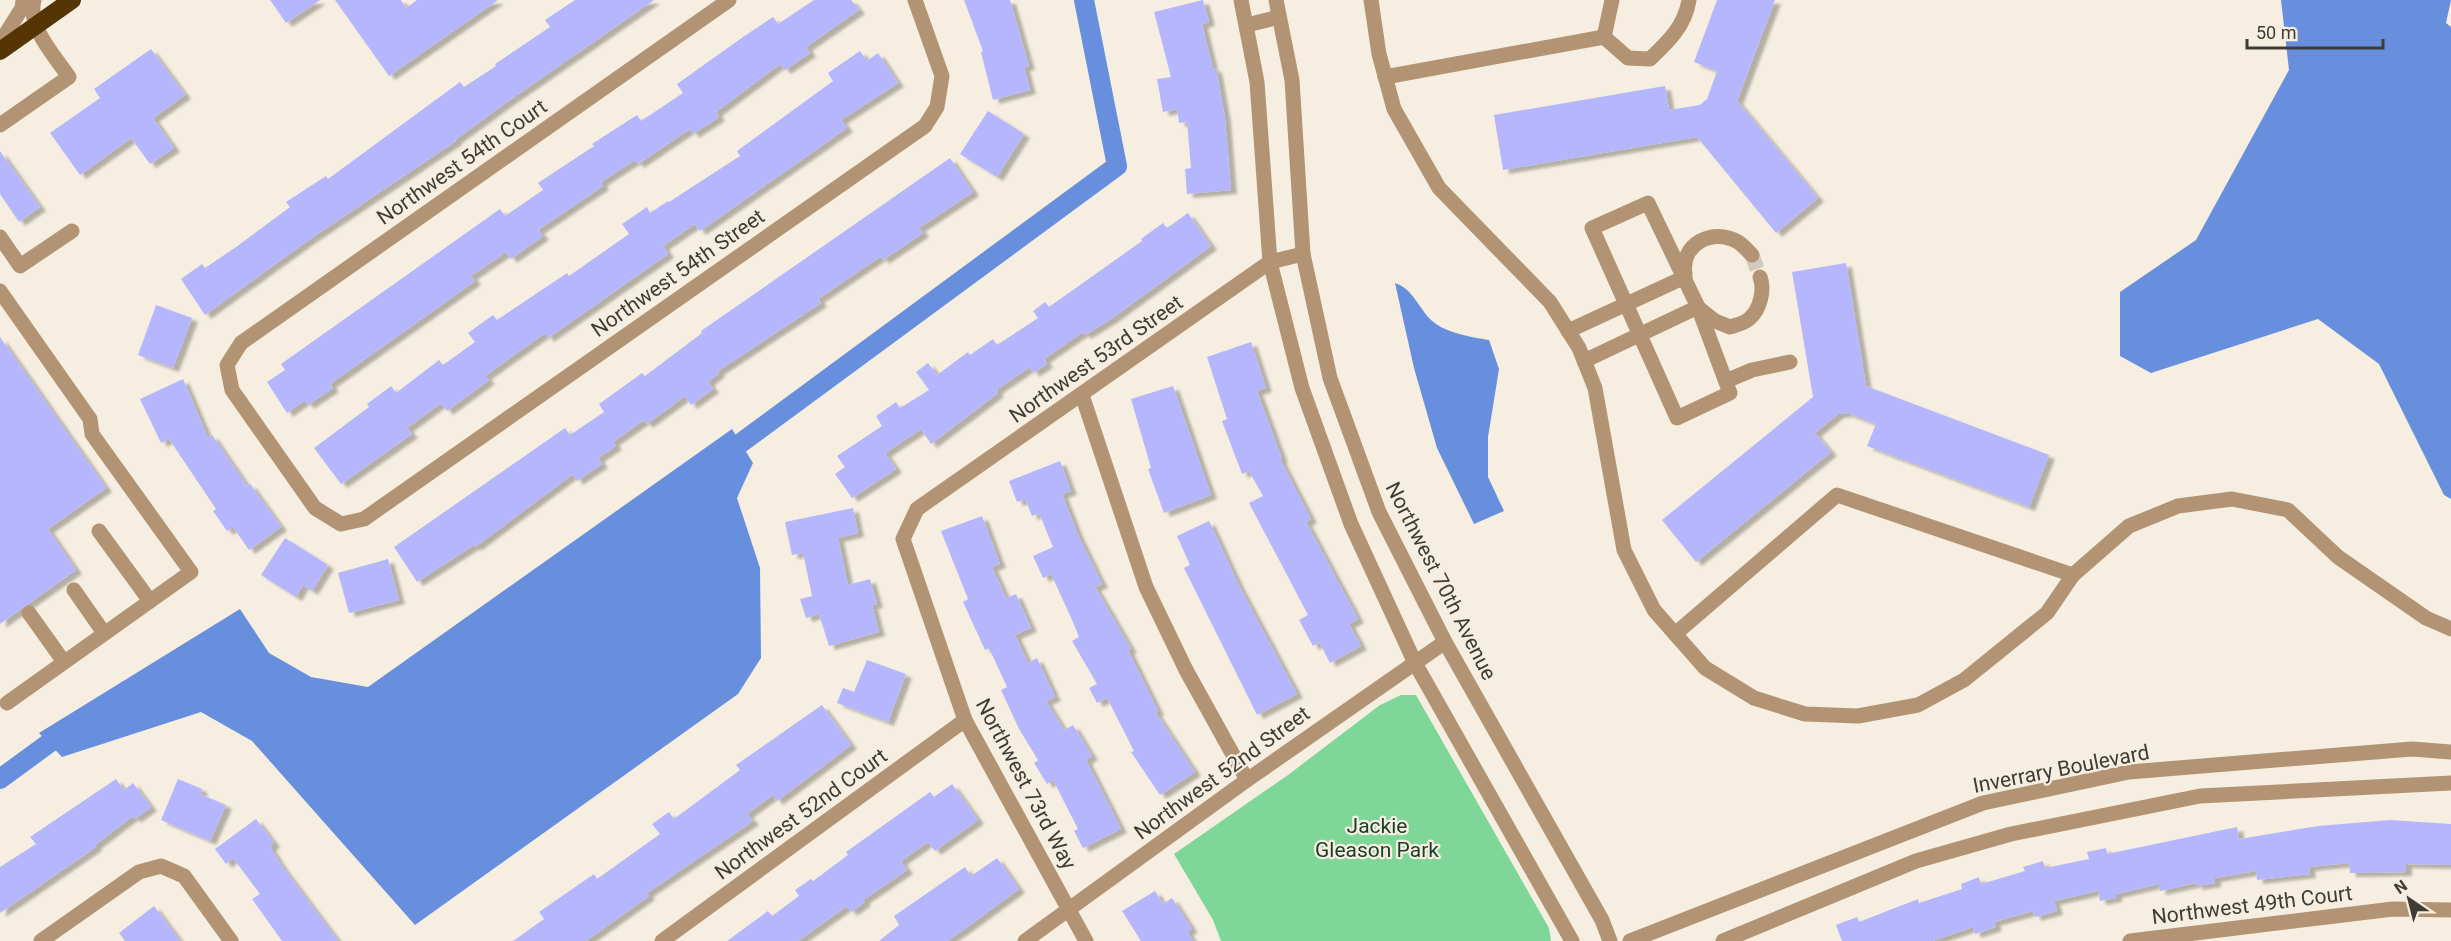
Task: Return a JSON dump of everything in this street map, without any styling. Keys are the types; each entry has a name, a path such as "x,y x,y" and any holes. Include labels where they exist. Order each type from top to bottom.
{"highway":[{"path":"0,51 72,0"}],"street":[{"path":"0,43 22,8 23,0"},
{"path":"0,125 69,77 36,26 32,8 34,0"},
{"name":"Northwest 54th Court","path":"342,524 315,508 232,390 227,366 241,343 729,0"},
{"name":"Northwest 54th Street","path":"342,524 364,519 925,126 937,106 942,76 915,0"},
{"path":"1241,0 1257,82 1270,262 1302,388 1351,524 1415,663 1572,941"},
{"name":"Northwest 70th Avenue","path":"1276,0 1292,80 1303,254 1330,378 1379,512 1445,642 1602,920 1610,941"},
{"path":"1371,0 1379,54 1394,109 1439,188 1550,302 1584,361 1595,388 1624,550 1654,610 1705,668 1754,699 1805,714 1858,716 1918,705 1964,680 2047,613 2073,575 2129,526 2178,506 2232,499 2288,510 2338,556 2426,618 2451,629"},
{"path":"1604,37 1612,0"},
{"path":"1604,37 1628,58 1650,59 1668,43 1682,24 1689,0"},
{"path":"1247,25 1279,18"},
{"path":"1385,77 1604,37"},
{"path":"1648,203 1685,277 1730,393 1677,418 1592,228 1648,203"},
{"path":"0,237 20,266 72,231"},
{"path":"1685,277 1683,264 1688,250 1700,240 1717,236 1738,242 1752,255"},
{"name":"Northwest 53rd Street","path":"917,509 1270,262 1303,254"},
{"path":"1568,331 1685,277"},
{"path":"1698,307 1715,321 1730,327 1749,319 1760,305 1763,284 1760,277"},
{"path":"0,291 90,419 92,434 192,572 64,662 2,701"},
{"path":"1584,361 1698,307"},
{"path":"1726,381 1752,370 1790,362"},
{"path":"1082,395 1146,587 1186,670 1247,780"},
{"path":"1675,634 1837,495 2073,575"},
{"name":"Northwest 73rd Way","path":"917,509 903,539 965,720 1086,941"},
{"path":"99,531 150,601"},
{"path":"74,590 104,633"},
{"path":"29,613 64,662"},
{"name":"Northwest 52nd Street","path":"1025,941 1247,780 1445,642"},
{"name":"Northwest 52nd Court","path":"662,941 965,720"},
{"name":"Inverrary Boulevard","path":"1630,941 1983,803 2129,772 2412,749 2451,752"},
{"path":"1723,941 1916,861 2011,834 2200,796 2451,783"},
{"path":"41,941 139,872 161,866 184,876 231,941"},
{"name":"Northwest 49th Court","path":"2130,941 2393,909 2451,910"}],"green space":[{"name":"Jackie Gleason Park","path":"1401,695 1416,695 1549,928 1551,941 1221,941 1213,920 1174,854 1288,775 1380,705"}],"water":[{"path":"2281,0 2451,0 2446,23 2451,27 2451,499 2444,495 2379,364 2318,319 2151,373 2120,356 2120,292 2196,240 2289,70"},
{"path":"1395,283 1406,289 1426,315 1443,328 1458,334 1489,340 1499,369 1488,437 1488,477 1504,511 1474,524 1437,448 1414,368"},
{"path":"732,429 753,463 737,498 760,568 761,658 738,694 415,925 252,741 201,712 62,757 39,733 240,609 269,653 311,677 368,687"}],"building":[{"path":"270,0 320,0 286,23"},
{"path":"335,0 401,0 406,8 417,0 498,0 389,76"},
{"path":"575,0 654,0 507,102 456,141 310,239 205,315 181,279 202,264 205,268 236,247 290,207 286,202 326,176 328,179 460,82 464,87 496,66 495,64 550,27 545,20"},
{"path":"814,0 851,0 859,10 806,47 810,53 785,70 780,64 716,112 719,117 693,134 690,129 638,164 635,160 601,182 603,186 538,230 543,236 511,259 506,252 471,276 475,281 330,384 333,388 308,405 305,400 287,413 267,382 285,370 281,364 500,209 505,216 543,190 538,183 594,146 592,144 637,115 641,121 683,93 677,84 743,37 773,17 778,24"},
{"path":"964,0 1010,0 1029,66 1024,67 1030,90 993,100 981,52 983,51"},
{"path":"1203,0 1209,22 1202,24 1213,69 1216,68 1225,118 1231,190 1187,194 1185,169 1191,168 1187,122 1179,123 1177,109 1163,112 1157,79 1171,77 1154,12"},
{"path":"1717,0 1775,0 1737,101 1818,198 1776,233 1697,137 1503,170 1494,115 1665,86 1669,110 1700,105 1707,99 1717,71 1694,62"},
{"path":"151,49 185,95 153,118 174,148 150,164 131,138 80,175 50,133 100,98 94,89"},
{"path":"860,51 867,61 878,53 898,83 841,120 847,128 700,231 695,224 663,246 668,254 548,338 545,333 485,376 489,380 447,411 441,403 407,428 412,434 341,484 314,448 369,407 367,404 391,386 396,393 439,360 443,365 475,342 468,333 493,315 497,320 567,273 569,276 629,234 622,224 647,207 650,213 740,156 737,151 833,81 828,73"},
{"path":"988,111 1024,134 997,177 960,154"},
{"path":"0,151 40,207 19,222 0,194"},
{"path":"950,158 973,192 919,228 923,233 883,260 881,256 818,299 821,303 718,371 719,373 708,382 713,389 691,405 685,396 647,424 644,420 613,442 616,446 598,458 602,464 577,481 573,474 475,547 474,545 417,582 394,547 565,428 570,435 604,412 599,404 642,373 645,376 702,333 701,331"},
{"path":"1188,213 1211,246 1111,319 1085,335 1083,332 1044,359 1047,364 1033,373 1030,367 996,390 998,393 931,444 921,429 885,453 896,469 852,498 835,474 845,467 837,456 882,426 876,416 896,402 900,408 929,390 916,372 928,363 937,375 968,352 970,355 993,339 997,345 1038,318 1033,311 1045,302 1049,307 1142,241 1141,239 1163,223 1167,228"},
{"path":"1846,263 1866,386 2049,455 2029,507 1867,446 1876,424 1847,413 1838,414 1815,433 1831,452 1696,562 1662,520 1813,397 1792,272"},
{"path":"156,305 192,318 173,368 138,355"},
{"path":"0,337 106,488 48,529 76,570 0,624"},
{"path":"1251,342 1266,388 1257,391 1282,459 1280,459 1311,519 1306,522 1358,619 1349,624 1361,646 1330,663 1319,642 1313,646 1299,620 1308,615 1249,503 1263,496 1249,471 1242,474 1222,421 1227,419 1207,357"},
{"path":"183,379 208,438 212,435 247,486 250,484 281,527 249,550 233,527 227,531 213,511 216,509 169,439 161,443 140,399"},
{"path":"1173,386 1211,495 1164,513 1148,469 1151,468 1131,399"},
{"path":"1060,461 1071,491 1062,494 1078,535 1102,584 1095,587 1131,649 1128,650 1158,711 1156,713 1195,772 1160,795 1131,752 1134,751 1107,698 1097,703 1089,688 1097,684 1072,641 1079,637 1073,622 1051,574 1043,578 1033,556 1053,547 1039,513 1032,516 1025,499 1017,502 1009,481"},
{"path":"853,508 858,533 838,538 848,585 870,579 877,604 872,605 879,632 829,646 819,614 806,618 800,599 812,596 803,553 792,555 785,522"},
{"path":"982,516 1000,564 992,567 1006,598 1016,594 1031,628 1015,635 1028,663 1037,658 1055,697 1046,701 1064,730 1073,725 1092,756 1086,760 1121,829 1083,848 1074,831 1078,829 1053,780 1047,784 1034,763 1038,760 1019,729 1001,690 1007,687 989,648 985,650 963,602 968,599 941,531"},
{"path":"1209,521 1239,586 1297,694 1257,715 1184,568 1190,565 1177,536"},
{"path":"285,538 328,565 312,591 303,585 296,597 261,575"},
{"path":"388,559 399,600 349,613 338,573"},
{"path":"867,660 906,674 888,722 837,703 843,688 854,692"},
{"path":"822,705 851,745 777,801 773,795 747,814 753,821 647,893 649,896 586,941 513,941 544,919 539,912 594,874 597,879 660,834 652,824 669,812 674,819 740,770 736,765"},
{"path":"116,779 124,790 133,783 151,807 135,819 133,816 95,845 96,847 0,913 0,867 36,844 30,837"},
{"path":"178,779 202,789 200,794 226,805 210,841 161,820"},
{"path":"952,784 978,820 935,851 928,842 901,861 907,870 863,900 865,902 851,912 847,906 798,941 727,941 768,911 772,916 799,896 795,890 811,879 813,881 848,855 846,852 930,792 934,797"},
{"path":"256,819 274,843 270,847 281,865 338,941 282,941 252,899 260,894 233,858 226,864 215,849"},
{"path":"2390,820 2451,824 2451,865 2406,864 2406,872 2350,873 2349,863 2309,867 2310,874 2257,880 2256,871 2215,878 2215,883 2197,886 2196,883 2160,891 2159,884 2116,894 2116,898 2100,901 2098,891 2054,901 2057,911 2035,917 2033,911 1994,922 1996,927 1975,934 1973,927 1932,941 1842,941 1836,925 1857,917 1859,922 1918,899 1919,903 1962,889 1961,884 1979,877 1981,884 2025,871 2023,867 2043,861 2045,868 2089,859 2087,852 2106,848 2107,854 2237,827 2239,839 2318,826"},
{"path":"997,858 1019,889 966,928 947,941 879,941 899,925 894,916 965,867 971,876"},
{"path":"1155,891 1163,904 1172,898 1192,929 1187,931 1193,941 1141,941 1122,911"},
{"path":"154,906 180,941 125,941 119,933"}],"waterway":[{"path":"719,459 1117,166 1084,0"},
{"path":"0,779 71,727"}],"tunnel":[{"path":"1752,255 1760,277"}]}
